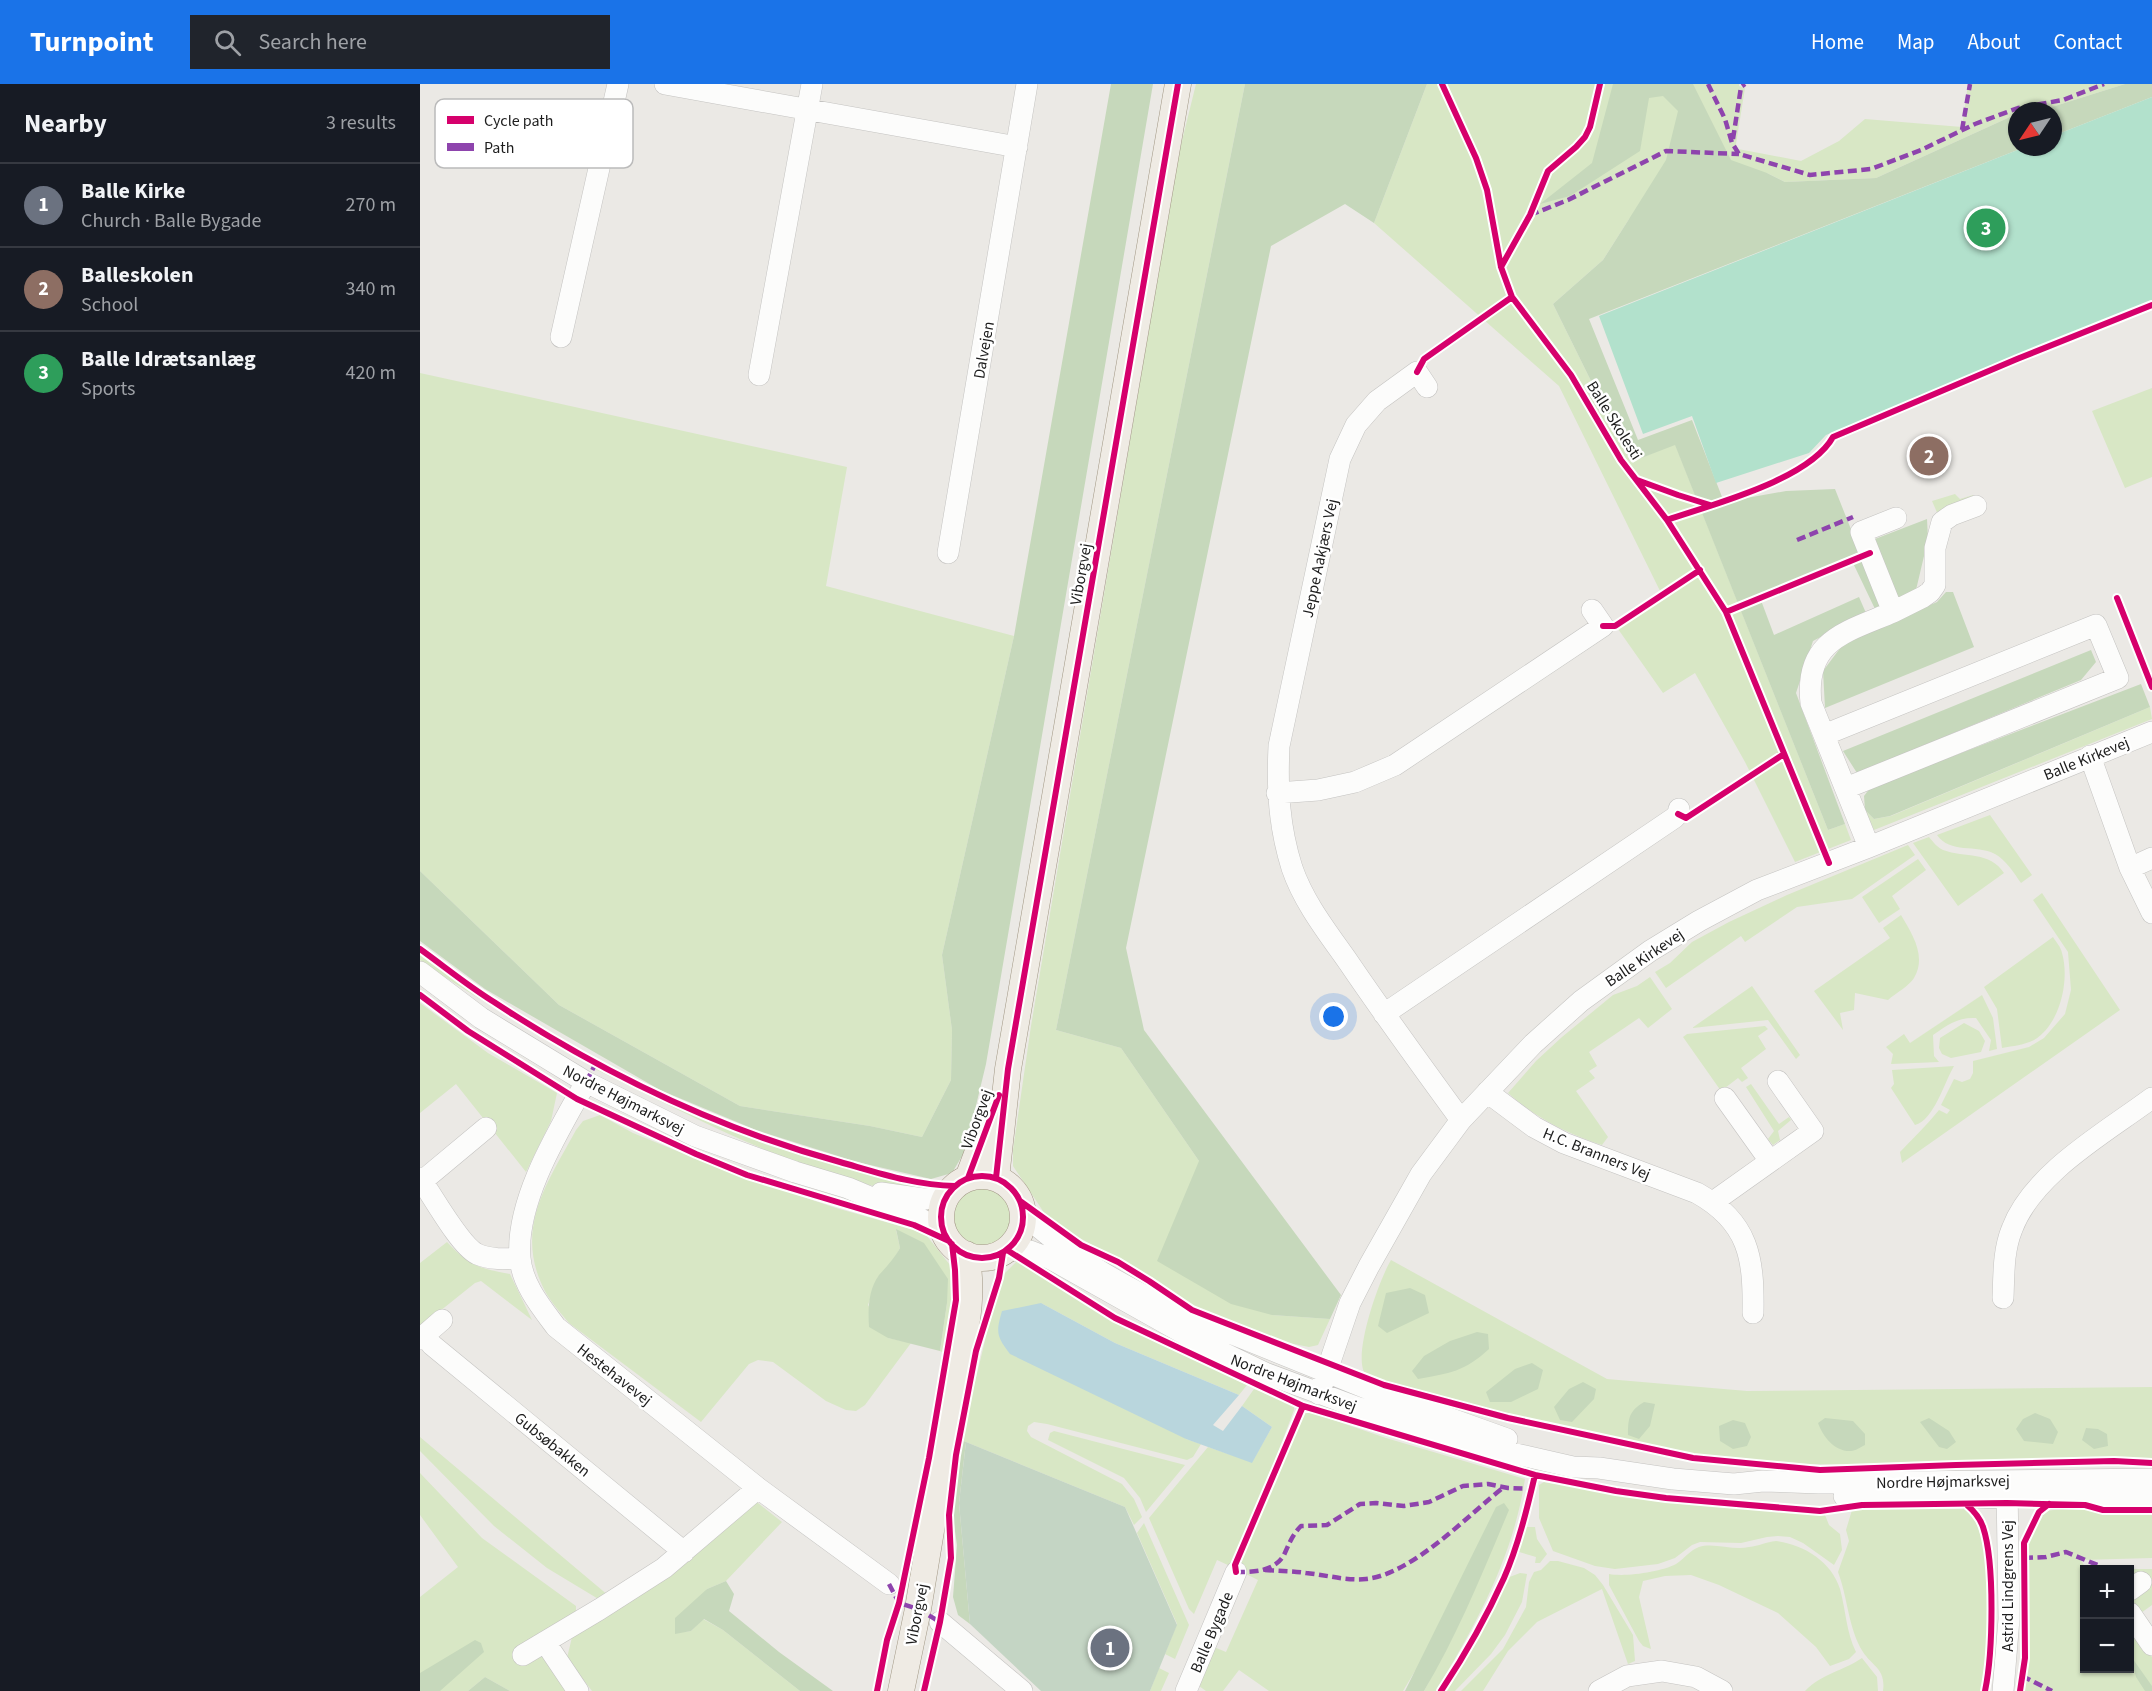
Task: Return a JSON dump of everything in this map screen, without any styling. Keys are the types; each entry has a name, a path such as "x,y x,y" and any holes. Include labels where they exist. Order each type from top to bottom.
{"main road":[{"name":"Viborgvej","path":"996,1178 1008,1069 1178,84"},
{"name":"Viborgvej","path":"968,1178 1008,1069"},
{"path":"987,1176 996,1178 1006,1183 1020,1201 1024,1214 1020,1234 1005,1251 988,1257 966,1254 952,1244 944,1231 941,1220 946,1197 955,1186 968,1178 987,1176"},
{"name":"Viborgvej","path":"901,1691 918,1609 960,1356 968,1323 989,1275 1005,1251"},
{"name":"Viborgvej","path":"966,1254 970,1276 968,1323"}],"street":[{"path":"615,99 618,84"},
{"path":"665,84 1017,147"},
{"path":"759,375 812,84"},
{"name":"Dalvejen","path":"948,553 1027,84"},
{"path":"561,337 599,168"},
{"name":"Jeppe Aakjærs Vej","path":"1427,387 1417,372 1377,401 1356,425 1340,459 1279,746 1277,793 1283,835 1293,870 1311,908 1461,1120"},
{"path":"1869,847 1811,703 1809,684 1813,664 1820,652 1837,636 1893,612 1930,592 1935,585 1935,548 1942,522 1952,515 1976,506"},
{"path":"1893,612 1861,532 1896,518"},
{"path":"1277,793 1318,790 1355,782 1395,765 1603,626 1592,610"},
{"path":"1824,735 2096,625 2118,678 1846,788"},
{"name":"Balle Kirkevej","path":"1319,1394 1350,1303 1421,1174 1461,1120 1533,1044 1581,1001 1650,951 1757,890 2152,732"},
{"path":"2090,756 2130,868 2152,913"},
{"path":"1384,1014 1674,818 1679,808"},
{"path":"2130,868 2152,858"},
{"name":"Nordre Højmarksvej","path":"420,972 481,1018 586,1082 695,1136 795,1172 848,1188 944,1231"},
{"path":"1713,1202 1813,1131 1778,1081"},
{"name":"Hestehavevej","path":"586,1082 531,1191 522,1219 520,1258 526,1281 540,1306 556,1327 758,1488 889,1584"},
{"name":"H.C. Branners Vej","path":"1487,1092 1534,1127 1564,1143 1696,1193 1713,1202 1743,1238 1751,1257 1754,1280 1753,1313"},
{"path":"1725,1098 1770,1161"},
{"path":"2003,1298 2004,1257 2022,1207 2037,1187 2055,1170 2152,1098"},
{"path":"486,1128 421,1180 463,1242 475,1253 492,1259 520,1258"},
{"name":"Nordre Højmarksvej","path":"848,1188 924,1199 946,1197"},
{"name":"Nordre Højmarksvej","path":"1024,1214 1041,1231 1072,1254 1126,1286 1173,1310 1376,1392 1468,1426 1574,1458 1599,1468"},
{"name":"Nordre Højmarksvej","path":"1005,1251 1030,1251 1051,1259 1192,1338 1265,1373 1319,1394 1433,1432 1573,1467 1734,1484 1763,1492 1820,1496 1954,1498 2007,1488 2152,1479"},
{"name":"Gubsøbakken","path":"442,1320 422,1337 684,1552"},
{"path":"523,1655 600,1610 684,1552 758,1488"},
{"name":"Nordre Højmarksvej","path":"2007,1488 2152,1495"},
{"name":"Astrid Lindgrens Vej","path":"2003,1691 2009,1619 2007,1488"},
{"name":"Balle Bygade","path":"1186,1691 1236,1572"},
{"path":"2134,1619 2152,1645"},
{"path":"940,1622 1022,1691"},
{"path":"545,1642 578,1691"},
{"path":"1599,1691 1627,1676 1662,1671 1696,1677 1722,1691"}],"green space":[{"path":"1111,84 1153,84 986,1064 965,1151 952,1173 931,1179 857,1162 756,1130 660,1090 485,989 420,941 420,871 559,1005 740,1106 870,1126 922,1137 951,1080 952,1030 942,955 1014,636"},
{"path":"1196,84 1245,84 1056,1030 1121,1048 1199,1161 1272,1315 1330,1319 1318,1345 1309,1347 1274,1340 1194,1310 1142,1272 1065,1230 1045,1214 1013,1166 1013,1150 1031,1026 1178,157"},
{"path":"1245,84 1427,84 1374,223 1345,204 1271,246 1126,948 1144,1030 1341,1295 1330,1319 1272,1315 1231,1304 1157,1261 1199,1161 1121,1048 1056,1030"},
{"path":"1427,84 1739,84 1745,88 1736,144 1738,149 1801,161 1839,141 1865,119 1962,127 1968,84 2125,84 2062,104 2008,102 2008,118 1876,178 1785,182 1767,173 1629,219 1603,260 1553,304 1631,462 1675,444 1828,830 1845,824 1851,840 1795,862 1745,762 1695,673 1663,693 1618,629 1663,597 1559,386 1374,223"},
{"path":"1613,84 1693,84 1731,160 1785,182 1876,178 2008,118 2008,154 1589,319 1638,440 1692,420 1724,502 1786,491 1835,489 1860,552 1759,595 1774,635 1859,597 1866,613 1813,641 1796,693 1845,824 1828,830 1675,445 1631,462 1553,304 1603,260 1666,160 1678,111 1663,96 1649,98 1640,151 1570,196 1540,204 1592,163"},
{"path":"2125,84 2152,84 2152,97 2062,132 2062,104"},
{"path":"2152,97 2152,309 1826,435 1809,453 1716,483 1692,416 1643,434 1599,316 2008,154 2008,156 2062,156 2062,132"},
{"path":"420,373 847,467 826,586 1014,636 942,955 952,1030 951,1080 922,1137 870,1126 740,1106 559,1005 420,871"},
{"path":"2152,388 2152,477 2125,488 2092,411"},
{"path":"1955,494 1960,499 1973,495 1975,501 1939,517 1932,501"},
{"path":"1927,519 1928,539 1916,590 1897,599 1875,539"},
{"path":"1864,559 1883,605 1875,609 1853,563"},
{"path":"1946,592 1953,592 1974,647 1825,708 1823,671 1844,643 1937,602"},
{"path":"2091,650 2096,662 2081,680 1857,773 1843,751"},
{"path":"2141,684 2150,707 1890,816 1874,819 1865,810 1864,796 1870,788"},
{"path":"2150,707 2152,719 1874,830 1865,810 1874,819 1891,816"},
{"path":"1990,815 2032,875 2021,883 2006,863 1995,854 1980,849 1949,845 1937,835"},
{"path":"1929,837 1943,850 1992,861 2004,873 1958,906 1913,843"},
{"path":"1908,845 1915,855 1852,899 1797,907 1745,942 1741,936 1666,988 1655,972 1670,963 1692,942 1729,922 1787,895"},
{"path":"1918,859 1926,870 1892,896 1900,909 1879,923 1862,897"},
{"path":"2042,893 2120,1010 1902,1163 1900,1152 1939,1110 1947,1114 1950,1110 1941,1105 1954,1079 1962,1082 1970,1079 1973,1073 1973,1061 2029,1047 2044,1038 2065,1014 2071,990 2068,952 2033,900"},
{"path":"1901,915 1913,937 1918,953 1918,970 1914,978 1888,1000 1855,993 1854,1010 1840,1013 1843,1030 1814,991 1890,938 1883,928"},
{"path":"2053,937 2061,949 2065,976 2061,1001 2056,1013 2043,1033 2034,1040 2002,1048 1997,1009 1984,987"},
{"path":"420,953 467,988 566,1052 430,968 420,960"},
{"path":"1650,977 1672,1009 1648,1028 1639,1018 1589,1052 1597,1066 1589,1071 1595,1078 1576,1091 1608,1137 1602,1145 1552,1124 1508,1093 1536,1061 1613,995 1637,986"},
{"path":"1752,986 1800,1055 1796,1059 1768,1020 1692,1028"},
{"path":"1982,995 1993,1018 1997,1049 1989,1051 1991,1040 1976,1018 1964,1019 1948,1025 1933,1035 1934,1056 1939,1062 1891,1064 1893,1054 1886,1047 1904,1034 1910,1043"},
{"path":"420,1003 488,1053 557,1093 551,1121 526,1172 456,1084 420,1113"},
{"path":"1964,1023 1979,1031 1985,1041 1981,1052 1951,1058 1942,1054 1939,1048 1940,1038"},
{"path":"1765,1026 1768,1029 1758,1036 1766,1049 1741,1068 1748,1078 1742,1082 1738,1078 1721,1091 1683,1037 1687,1034"},
{"path":"596,1066 647,1093 767,1145 929,1190 892,1190 853,1181 777,1155 595,1069"},
{"path":"1954,1066 1933,1109 1922,1122 1915,1125 1891,1088 1894,1084 1892,1070"},
{"path":"1751,1084 1779,1124 1789,1117 1791,1120 1778,1131 1780,1140 1773,1145 1768,1139 1774,1131 1746,1087"},
{"path":"600,1115 633,1133 721,1169 927,1236 954,1270 950,1320 944,1353 940,1351 947,1303 896,1230 900,1248 892,1263 878,1277 868,1305 888,1338 911,1343 865,1405 856,1411 846,1410 826,1401 773,1362 758,1360 749,1364 701,1422 569,1323 554,1305 542,1285 532,1243 539,1204 546,1185 576,1130 583,1121"},
{"path":"983,1186 995,1188 1005,1195 1012,1205 1014,1217 1012,1229 1005,1239 995,1246 983,1248 971,1246 961,1239 954,1229 952,1217 954,1205 961,1195 971,1188"},
{"path":"896,1229 924,1243 948,1279 940,1351 888,1338 869,1327 869,1307 875,1281 900,1248"},
{"path":"447,1242 475,1265 510,1274 532,1320 481,1281 475,1283 420,1327 420,1263"},
{"path":"1391,1260 1607,1379 1747,1391 2152,1387 2152,1460 1873,1465 1748,1461 1622,1442 1445,1401 1382,1381 1364,1372 1362,1348 1369,1316 1380,1283"},
{"path":"1017,1261 1129,1328 1247,1385 1239,1395 1115,1343 1041,1303 1186,1439 1201,1444 1193,1457 1187,1460 1047,1424 1034,1422 1028,1426 1027,1431 1031,1437 1122,1484 1134,1499 1142,1517 1134,1525 1125,1507 961,1440 997,1291 1004,1274"},
{"path":"1410,1288 1425,1295 1429,1313 1387,1333 1378,1326 1386,1293"},
{"path":"1477,1332 1488,1334 1489,1349 1472,1363 1448,1373 1418,1379 1412,1371 1424,1356 1450,1341"},
{"path":"1532,1363 1543,1370 1538,1389 1511,1402 1490,1402 1486,1392 1515,1369"},
{"path":"1583,1382 1596,1389 1594,1399 1572,1422 1560,1420 1554,1407 1569,1389"},
{"path":"1254,1389 1294,1405 1294,1410 1265,1486 1230,1566 1217,1560 1194,1614 1189,1609 1149,1518 1208,1447 1252,1462 1272,1427 1242,1406"},
{"path":"1644,1402 1655,1404 1650,1426 1639,1439 1628,1435 1628,1424 1632,1412"},
{"path":"1307,1411 1386,1438 1525,1479 1512,1536 1491,1590 1436,1691 1424,1691 1430,1680 1415,1671 1403,1691 1269,1691 1239,1670 1223,1691 1206,1691 1199,1686 1214,1647 1226,1652 1258,1580 1238,1570 1298,1422"},
{"path":"2035,1413 2050,1419 2058,1432 2053,1444 2024,1441 2016,1429 2023,1419"},
{"path":"1825,1418 1853,1421 1865,1434 1865,1445 1851,1451 1835,1446 1826,1438 1818,1423"},
{"path":"1929,1418 1949,1431 1956,1442 1947,1449 1939,1447 1920,1422"},
{"path":"1733,1420 1745,1423 1751,1437 1747,1446 1733,1449 1720,1441 1719,1426"},
{"path":"2086,1428 2098,1429 2107,1434 2108,1446 2094,1449 2082,1440"},
{"path":"1054,1431 1185,1465 1146,1512 1140,1498 1124,1478 1048,1440 1050,1433"},
{"path":"420,1437 609,1596 600,1600 547,1568 494,1526 420,1451"},
{"path":"961,1440 966,1442 959,1503 970,1624 958,1615 953,1597 957,1545 952,1510"},
{"path":"966,1442 1125,1507 1177,1625 1150,1691 1041,1691 970,1624 959,1503"},
{"path":"420,1473 482,1538 576,1606 576,1611 544,1650 571,1691 510,1691 485,1677 468,1691 420,1691 420,1597 458,1567 420,1515"},
{"path":"1544,1482 1657,1500 1825,1515 1829,1525 1840,1534 1842,1550 1834,1565 1803,1543 1790,1537 1778,1536 1741,1543 1700,1542 1675,1558 1658,1564 1615,1569 1595,1566 1553,1551 1539,1518 1539,1485"},
{"path":"754,1502 782,1522 726,1581 707,1589 675,1633 691,1631 703,1619 723,1630 800,1691 592,1691 567,1658 573,1633"},
{"path":"1504,1503 1509,1510 1448,1647 1424,1691 1405,1691 1496,1507"},
{"path":"1965,1507 1975,1522 1982,1542 1986,1567 1988,1623 1981,1691 1883,1691 1881,1673 1863,1652 1854,1633 1838,1572 1849,1541 1846,1530 1852,1510"},
{"path":"2080,1507 2116,1514 2152,1514 2152,1558 2081,1560 2084,1565 2080,1565 2080,1673 2134,1673 2134,1630 2152,1657 2152,1691 2023,1691 2030,1658 2027,1542 2037,1518 2045,1511"},
{"path":"1144,1523 1189,1625 1175,1659 1165,1654 1177,1624 1137,1533"},
{"path":"1526,1527 1535,1527 1537,1539 1547,1554 1540,1563 1535,1563 1536,1557 1516,1551"},
{"path":"1776,1541 1797,1546 1815,1556 1836,1579 1850,1637 1856,1652 1849,1659 1830,1666 1816,1647 1778,1613 1719,1585 1691,1575 1665,1576 1643,1581 1639,1597 1651,1649 1643,1646 1639,1641 1609,1585 1609,1574 1634,1574 1662,1569 1676,1564 1699,1547 1711,1545 1743,1548"},
{"path":"1550,1561 1584,1568 1595,1575 1633,1635 1635,1661 1628,1664 1602,1589 1537,1622 1508,1651 1483,1691 1461,1691 1503,1649 1526,1607 1529,1582 1534,1572 1541,1570"},
{"path":"2134,1569 2152,1569 2152,1605 2141,1613 2134,1606 2139,1590 2134,1584"},
{"path":"1520,1573 1527,1574 1522,1602 1505,1635 1491,1654 1455,1691 1445,1691 1468,1654 1507,1578"},
{"path":"726,1581 734,1594 729,1611 779,1652 833,1691 800,1691 723,1630 704,1619 691,1631 675,1634 675,1618 707,1589"},
{"path":"475,1640 481,1643 484,1652 440,1691 420,1691 420,1673"},
{"path":"1862,1658 1877,1677 1878,1691 1805,1691 1818,1680"},
{"path":"2134,1661 2152,1686 2152,1691 2145,1691 2136,1677"},
{"path":"1159,1668 1169,1673 1161,1691 1150,1691"},
{"path":"485,1677 510,1691 468,1691"}],"water":[{"path":"1041,1303 1115,1343 1239,1395 1213,1425 1223,1431 1242,1406 1272,1427 1252,1463 1186,1439 1010,1354 998,1334 1002,1311"}],"marked path":[{"path":"1708,84 1725,119 1732,143 1739,154 1810,175 1871,169 2018,108 2063,100 2104,84"},
{"path":"1733,139 1741,87 1745,84"},
{"path":"1962,130 1970,84"},
{"path":"1530,215 1568,200 1666,151 1739,154"},
{"path":"1797,540 1853,517"},
{"path":"586,1082 596,1063"},
{"path":"1236,1572 1256,1571 1275,1565 1280,1561 1301,1526 1327,1525 1360,1504 1404,1506 1429,1502 1463,1486 1488,1484 1532,1489"},
{"path":"1265,1570 1351,1579 1366,1579 1384,1575 1421,1555 1439,1542 1504,1487"},
{"path":"2024,1558 2046,1557 2066,1552 2098,1565"},
{"path":"889,1584 899,1603 918,1609 940,1622"},
{"path":"2022,1676 2052,1691"}],"cycle path":[{"path":"996,1178 1008,1069 1178,84"},
{"name":"Balle Skolesti","path":"1442,84 1476,158 1487,190 1501,267 1512,297 1571,375 1621,460 1667,520 1726,612 1829,863"},
{"path":"1501,267 1530,215 1548,171 1585,137 1590,127 1600,84"},
{"path":"1417,372 1424,359 1512,297"},
{"path":"1667,520 1758,489 1782,478 1821,452 1833,437 2152,305"},
{"path":"1637,480 1710,505"},
{"path":"1726,612 1870,553"},
{"path":"1603,626 1615,626 1700,570"},
{"path":"2117,598 2152,687"},
{"path":"1678,814 1686,818 1784,754"},
{"path":"420,949 484,996 535,1028 618,1075 661,1096 748,1133 794,1148 911,1181 955,1186"},
{"path":"420,995 468,1031 577,1099 747,1175 914,1225 949,1241"},
{"path":"968,1178 999,1095"},
{"path":"982,1176 998,1179 1011,1188 1020,1201 1023,1217 1020,1233 1011,1246 998,1255 982,1258 966,1255 953,1246 944,1233 941,1217 944,1201 953,1188 966,1179 982,1176"},
{"path":"1020,1201 1081,1245 1118,1262 1192,1310 1384,1385 1508,1418 1693,1458 1820,1470 2114,1461 2152,1463"},
{"path":"877,1691 887,1640 899,1603 929,1458 956,1300 952,1244"},
{"path":"1007,1250 1115,1318 1303,1406 1535,1475 1666,1498 1820,1511 1862,1505 2007,1503 2085,1505 2103,1510 2152,1510"},
{"path":"924,1691 940,1622 951,1558 949,1515 956,1455 976,1351 999,1278 1003,1253"},
{"path":"1236,1572 1235,1565 1303,1406"},
{"path":"1441,1691 1475,1636 1504,1578 1518,1540 1535,1475"},
{"path":"2020,1691 2025,1658 2024,1543 2039,1512 2049,1504"},
{"path":"1967,1505 1982,1524 1990,1562 1992,1608 1990,1654 1985,1691"}],"place":[{"name":"Balle Idrætsanlæg","path":"1986,228"},
{"name":"Balleskolen","path":"1929,456"},
{"name":"Balle Kirke","path":"1110,1648"}]}
